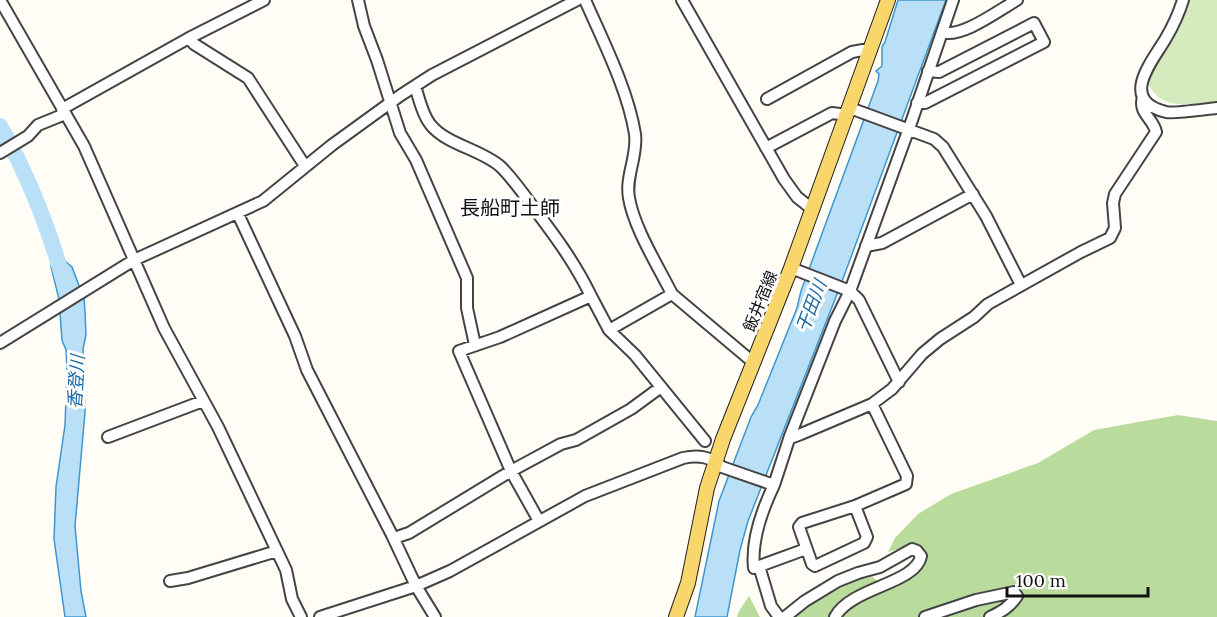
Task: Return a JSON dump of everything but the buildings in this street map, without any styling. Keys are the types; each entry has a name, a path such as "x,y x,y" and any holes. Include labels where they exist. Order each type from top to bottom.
{"main road":[{"name":"飯井宿線","path":"676,617 688,583 707,488 718,464 754,361 796,269 812,209 852,112 888,0"}],"street":[{"path":"0,0 84,146 164,328 203,400 286,570 292,599 301,617"},
{"path":"0,153 28,136 38,125 189,38 264,0"},
{"path":"358,0 364,26 400,133 416,160 467,278 467,308 476,345"},
{"path":"0,343 134,260 263,201 305,166 415,86 577,0"},
{"path":"585,0 618,78 635,134 636,150 628,187 634,216 672,294 754,361"},
{"path":"682,0 797,198 812,209"},
{"path":"806,549 754,568 754,546 771,484 866,246 953,0"},
{"path":"942,32 959,33 1017,0"},
{"path":"1184,0 1167,36 1141,79 1140,89 1143,97 1156,108 1166,112 1217,108"},
{"path":"917,103 925,103 1044,42 1034,23 939,72 928,71"},
{"path":"189,38 194,44 248,78 305,166"},
{"path":"767,99 852,52 863,50 870,52"},
{"path":"415,86 430,124 443,135 490,158 514,181 564,247 609,330 635,355 705,441"},
{"path":"790,436 801,434 872,404 899,382 922,354 939,339 965,323 988,304 1110,238 1113,234 1115,194 1156,132 1155,126 1143,112 1141,103 1143,97"},
{"path":"766,148 832,113 852,112 934,139 943,147 973,194 1021,285"},
{"path":"866,246 882,243 973,194"},
{"path":"238,214 295,336 307,370 416,586 435,617"},
{"path":"796,269 847,290 859,300 899,382"},
{"path":"609,330 672,294"},
{"path":"539,521 511,471 459,351 524,327 591,296"},
{"path":"393,538 409,533 511,471 561,444 576,440 631,409 661,387"},
{"path":"108,437 203,400"},
{"path":"855,506 867,537 864,543 815,566 812,564 799,527 802,523 855,506 906,484 907,476 872,404"},
{"path":"320,617 416,586 450,571 585,496 683,458 693,456 771,484"},
{"path":"785,617 805,600 848,576 872,571 912,549 921,556 921,560 912,569 858,596 843,606 835,617"},
{"path":"170,581 199,575 277,551"},
{"path":"759,566 771,606 779,617"},
{"path":"925,617 976,600 1014,592 1017,596 1012,603 990,617"}],"green space":[{"path":"1188,0 1217,0 1217,102 1176,104 1168,102 1160,98 1146,81"},
{"path":"1178,415 1217,421 1217,617 790,617 854,580 873,577 885,588 924,559 908,546 888,552 895,538 918,514 951,494 1038,463 1094,430"},
{"path":"749,596 760,617 737,617 739,611"}],"water":[{"name":"干田川","path":"898,0 946,0 841,284 748,521 727,617 695,617 719,501 751,417 797,308 801,291 878,81 879,74 876,71 882,66 882,47"},
{"path":"65,261 72,267 84,299 85,312 86,335 83,349 85,412 75,526 81,591 86,617 65,617 54,539 56,487 65,425 67,370 59,299 51,267 52,262"}],"waterway":[{"name":"香登川","path":"0,126 37,202 64,282"},
{"path":"0,146 9,141"}],"district":[{"name":"長船町土師","path":"510,207"}]}
